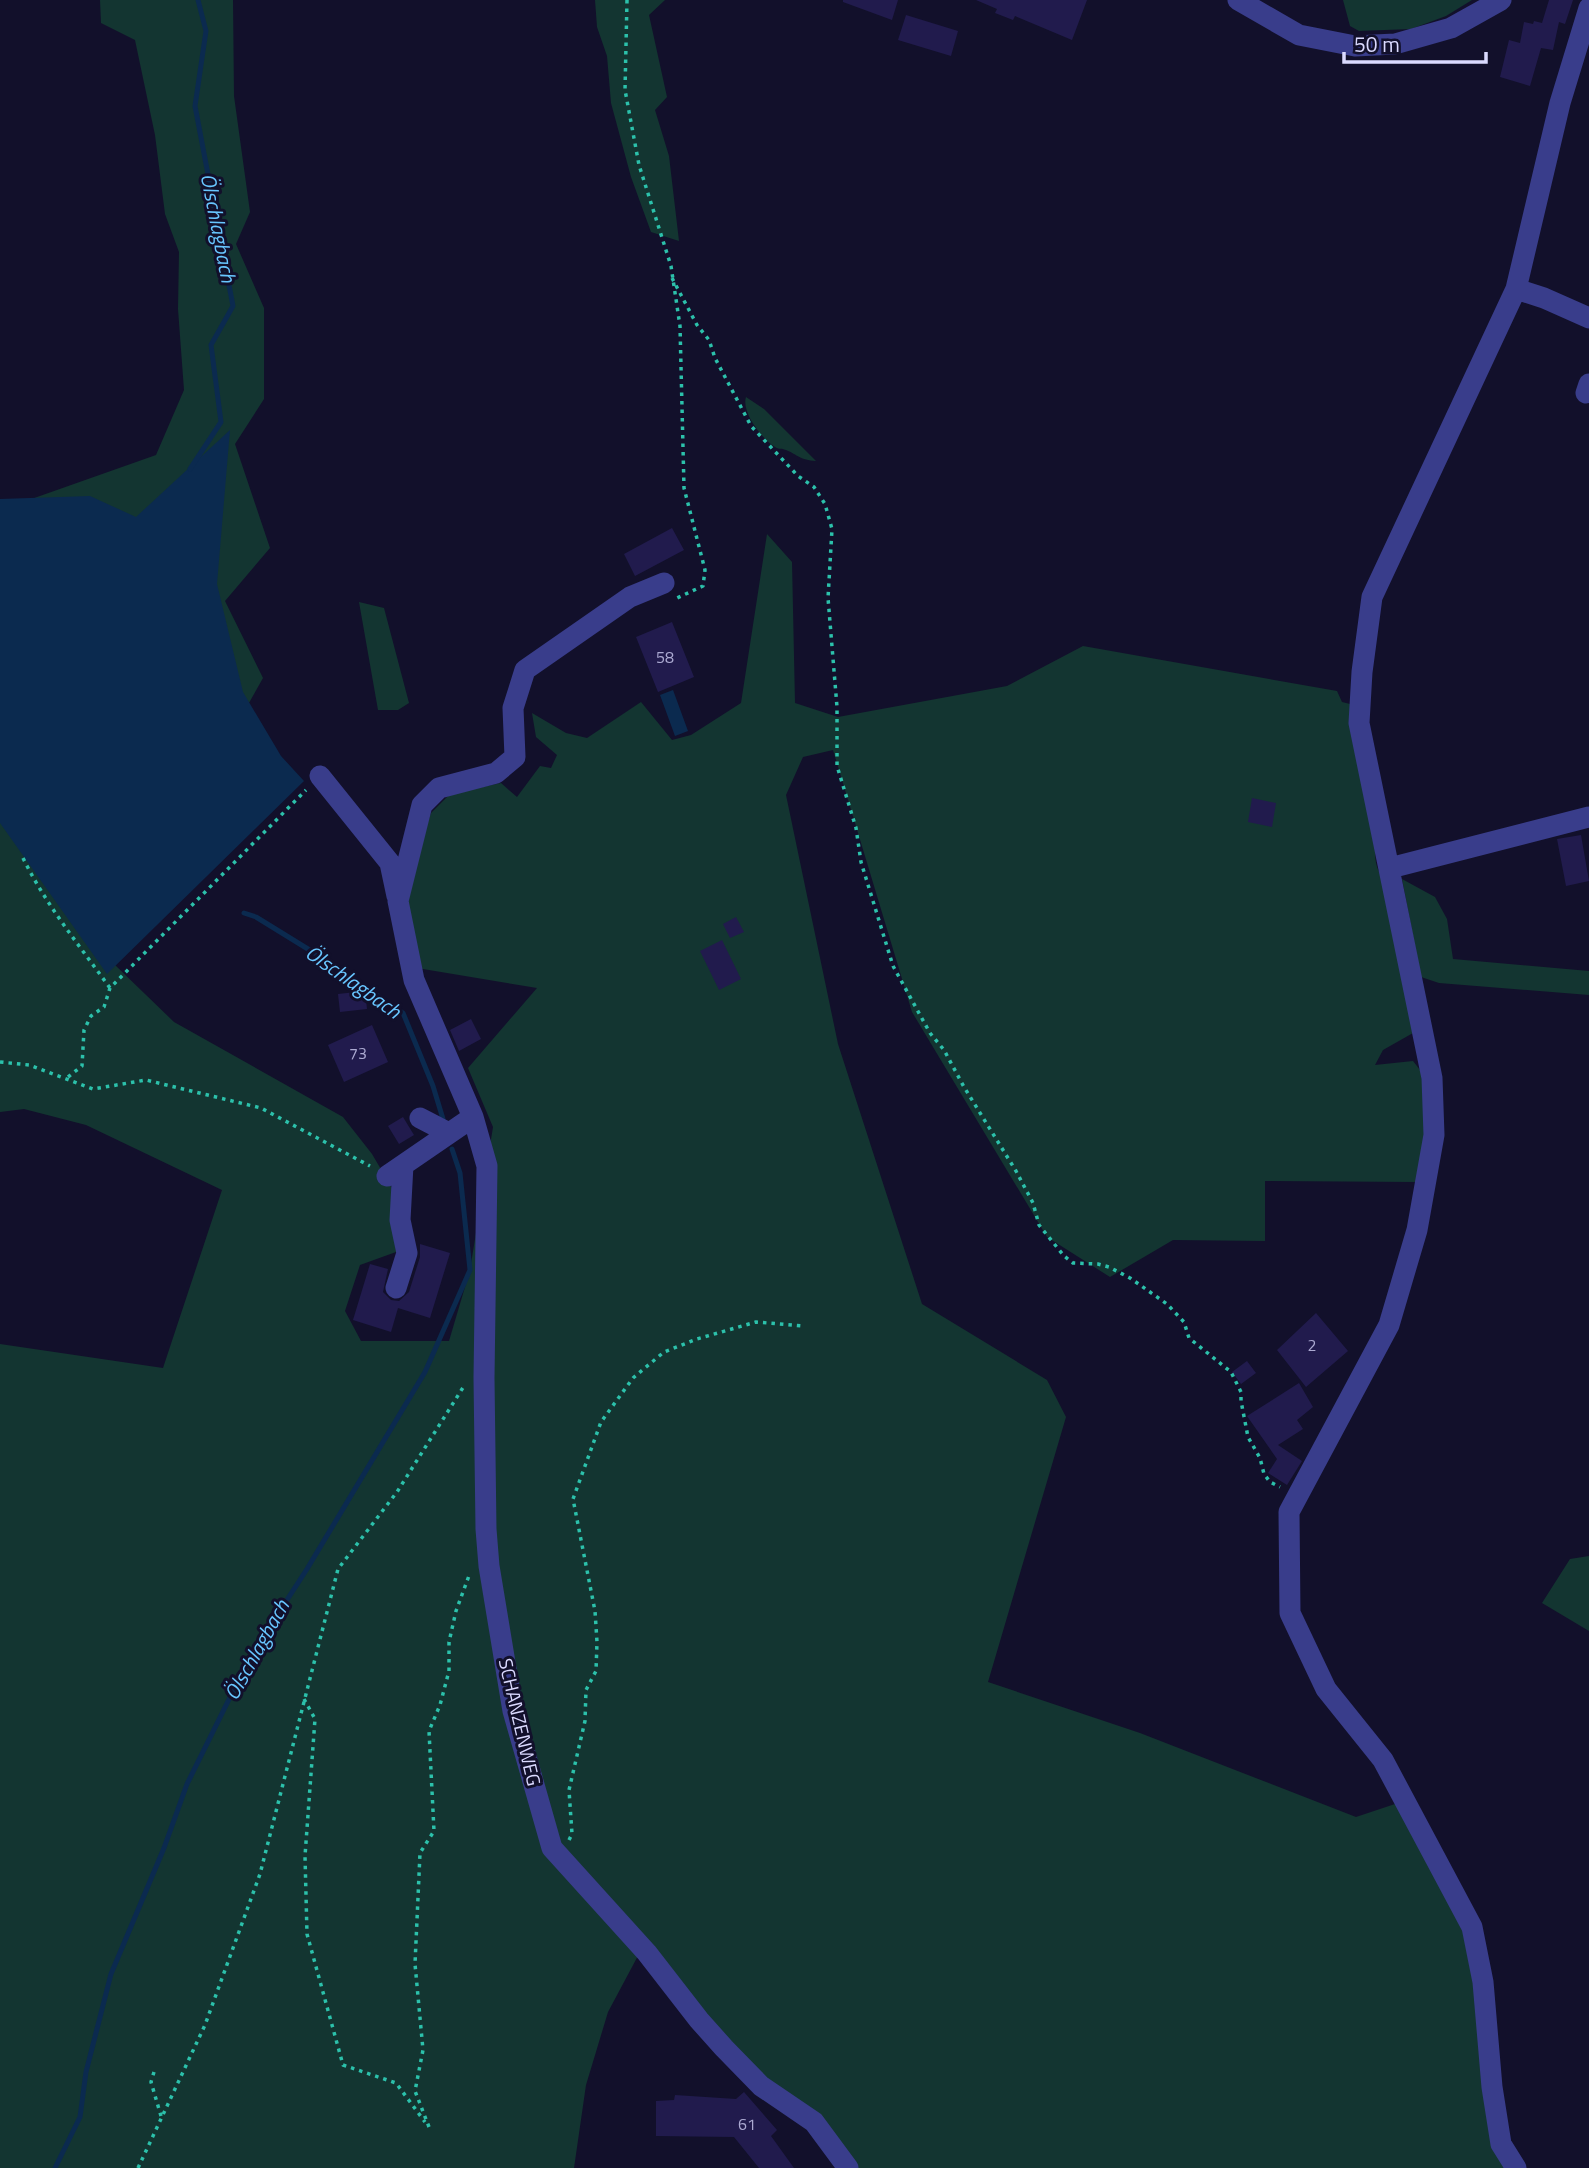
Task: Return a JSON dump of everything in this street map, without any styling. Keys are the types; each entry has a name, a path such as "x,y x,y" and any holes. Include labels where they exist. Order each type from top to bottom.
{"street":[{"path":"1238,0 1299,35 1355,46 1395,44 1451,28 1501,0"},
{"path":"1516,2168 1501,2144 1492,2087 1483,1982 1472,1927 1383,1760 1326,1689 1290,1613 1289,1512 1388,1325 1417,1230 1434,1135 1432,1078 1359,723 1362,672 1372,597 1516,289 1560,103 1589,8"},
{"path":"1516,289 1589,318"},
{"path":"398,901 422,804 439,788 496,773 515,757 513,708 525,670 630,597 664,583"},
{"name":"SCHANZENWEG","path":"320,776 390,863 414,980 473,1117 487,1166 484,1354 486,1529 489,1566 513,1711 552,1848 647,1953 724,2048 761,2086 814,2122 848,2168"},
{"path":"1390,868 1589,817"},
{"path":"396,1288 407,1253 400,1220 395,1170 473,1117"},
{"path":"420,1118 449,1133"}],"path":[{"path":"627,0 625,90 639,164 671,266 680,326 684,488 705,570 703,586 677,598 664,583"},
{"path":"672,278 697,325 709,340 715,358 751,426 798,476 814,487 825,504 832,529 828,598 837,707 837,766 856,828 861,862 893,966 930,1032 944,1050 1016,1171 1033,1203 1040,1225 1064,1256 1073,1263 1098,1264 1130,1278 1167,1304 1184,1322 1189,1338 1220,1362 1236,1379 1241,1392 1248,1437 1260,1458 1264,1474 1270,1482 1297,1497"},
{"path":"68,1077 82,1066 84,1030 91,1016 104,1007 110,988 320,776"},
{"path":"23,858 55,914 110,988"},
{"path":"0,1062 29,1065 68,1077 93,1089 146,1080 261,1108 334,1145 395,1170"},
{"path":"561,1858 572,1834 569,1790 585,1721 586,1690 596,1671 597,1642 595,1611 573,1499 601,1422 633,1378 664,1352 697,1339 756,1322 804,1326"},
{"path":"138,2168 205,2025 260,1874 338,1569 397,1492 484,1354"},
{"path":"303,1698 315,1719 305,1856 307,1934 343,2065 396,2083 429,2127 415,2091 422,2050 415,1964 420,1853 434,1831 429,1731 440,1706 449,1671 449,1642 456,1611 471,1569 489,1566"},
{"path":"154,2072 151,2082 162,2118"}],"green space":[{"path":"100,0 233,0 234,96 250,212 236,244 264,308 264,399 235,444 270,548 225,601 263,678 245,710 6,508 156,455 184,390 178,309 179,252 165,214 155,135 135,40 101,23"},
{"path":"595,0 665,0 649,15 667,97 655,110 669,156 679,241 651,232 631,177 611,103 607,56 597,27"},
{"path":"1343,0 1472,0 1446,16 1411,29 1359,31 1350,26"},
{"path":"746,397 764,409 816,461 777,448 770,443 750,417 745,403"},
{"path":"767,534 792,562 795,703 838,717 1007,686 1083,646 1337,691 1342,702 1350,704 1376,842 1376,862 1384,879 1413,1033 1383,1050 1375,1065 1413,1061 1424,1075 1425,1132 1416,1182 1265,1181 1265,1241 1173,1240 1110,1277 1047,1237 912,1012 833,750 803,757 786,795 838,1044 922,1304 1047,1380 1066,1417 988,1682 1140,1733 1356,1817 1407,1800 1473,1927 1515,2168 852,2168 763,2083 640,1952 608,2012 586,2085 574,2168 0,2168 0,1344 163,1368 222,1190 86,1125 24,1109 0,1112 0,811 85,936 174,1022 343,1117 372,1154 392,1188 396,1252 360,1265 345,1311 361,1341 449,1341 470,1270 493,1127 468,1068 537,988 417,968 405,889 431,813 450,794 501,783 517,797 540,766 551,768 557,755 536,737 532,713 566,733 587,738 641,702 672,740 691,735 741,703"},
{"path":"359,602 384,608 409,703 398,710 378,710"},
{"path":"1402,879 1435,897 1447,919 1453,959 1589,971 1589,995 1439,983 1421,977"},
{"path":"1589,1556 1589,1631 1542,1603 1570,1559"}],"water":[{"path":"230,430 217,584 243,692 281,756 304,781 107,974 0,823 0,499 90,496 136,517"},
{"path":"673,690 688,731 675,736 660,695"}],"building":[{"path":"843,0 898,0 892,20"},
{"path":"976,0 1087,0 1072,40 1015,16 1013,20 995,13 997,9"},
{"path":"1549,0 1573,0 1565,24 1559,22 1553,50 1541,48 1530,86 1500,77 1509,40 1520,43 1524,22 1542,23"},
{"path":"906,15 958,31 951,56 898,40"},
{"path":"672,528 684,550 635,576 624,554"},
{"path":"672,622 694,677 658,692 636,637"},
{"path":"1252,798 1276,803 1272,827 1248,822"},
{"path":"1581,835 1589,881 1566,886 1557,839"},
{"path":"736,917 744,932 730,938 723,924"},
{"path":"722,940 741,979 719,990 700,951"},
{"path":"365,991 367,1009 340,1012 338,994"},
{"path":"471,1019 481,1039 459,1051 450,1030"},
{"path":"372,1025 388,1062 344,1082 328,1045"},
{"path":"403,1117 414,1135 399,1144 388,1126"},
{"path":"420,1244 450,1253 430,1318 398,1308 391,1332 353,1320 370,1264 388,1269 383,1292 391,1300 399,1301 409,1292 420,1257"},
{"path":"1316,1313 1348,1351 1306,1387 1277,1350"},
{"path":"1247,1361 1256,1373 1241,1384 1232,1372"},
{"path":"1299,1383 1313,1407 1297,1420 1303,1429 1278,1445 1302,1461 1287,1485 1268,1473 1277,1459 1247,1416"},
{"path":"744,2092 777,2130 771,2136 794,2168 759,2168 734,2137 656,2136 656,2101 674,2100 675,2095 736,2099"}],"waterway":[{"name":"Ölschlagbach","path":"190,469 221,422 211,345 233,306 195,106 206,31 198,0"},
{"name":"Ölschlagbach","path":"244,913 256,917 329,962 403,1013 433,1086 443,1119"},
{"name":"Ölschlagbach","path":"55,2168 80,2117 86,2072 111,1974 164,1848 187,1784 250,1657 307,1569 425,1372 470,1270 460,1173 452,1149"}]}
